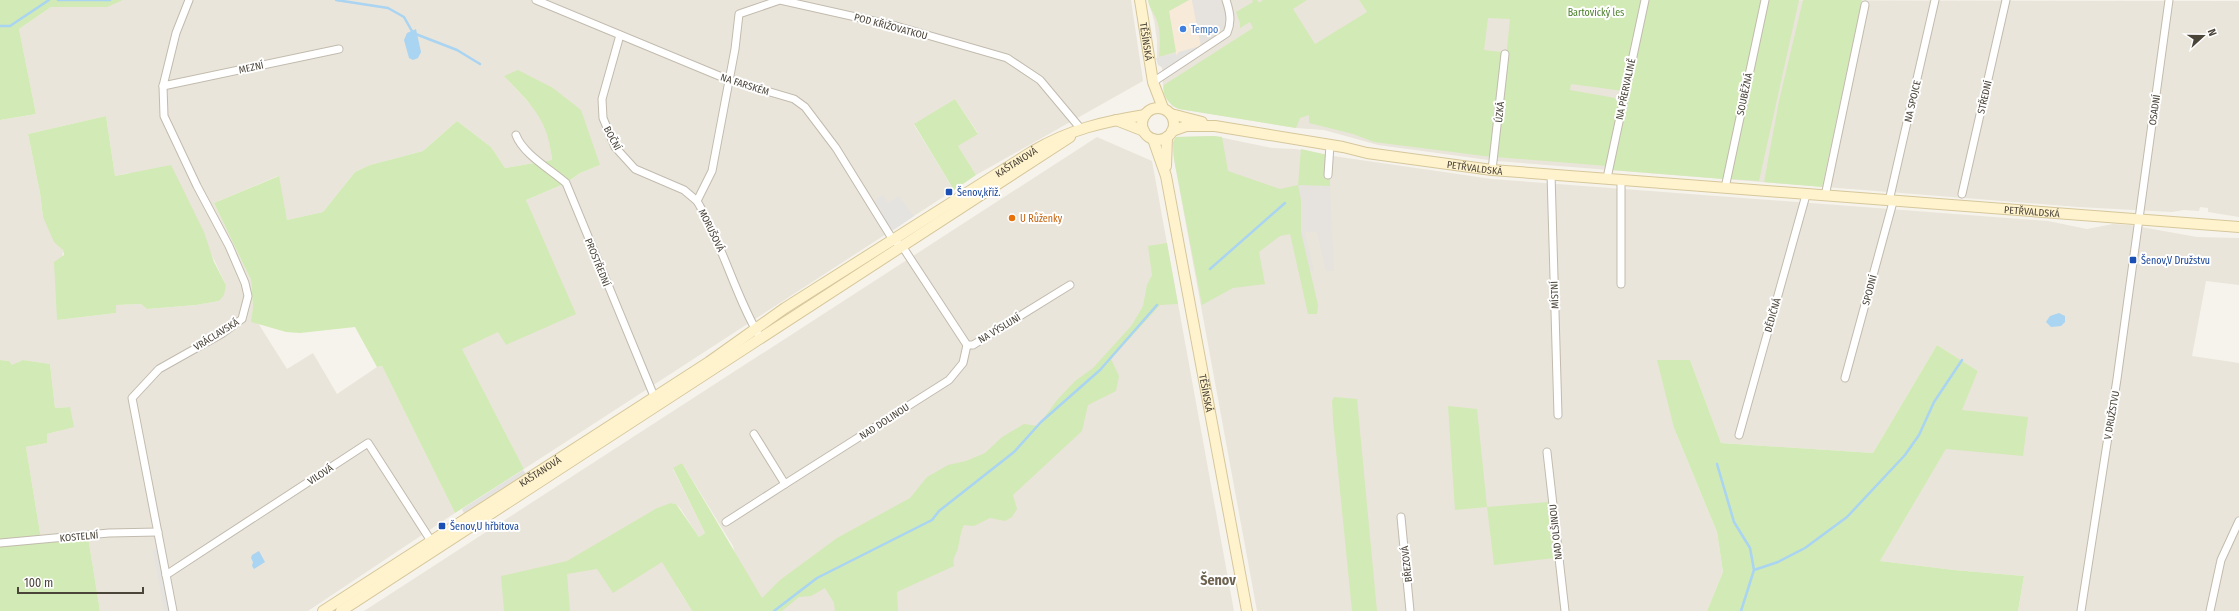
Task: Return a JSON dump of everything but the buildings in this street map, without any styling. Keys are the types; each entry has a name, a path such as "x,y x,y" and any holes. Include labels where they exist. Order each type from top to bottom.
{"main road":[{"name":"TĚŠÍNSKÁ","path":"1140,0 1153,82 1167,111"},
{"name":"TĚŠÍNSKÁ","path":"1147,113 1153,82"},
{"name":"PETŘVALDSKÁ","path":"1167,111 1215,126 1375,154 1492,170 1621,179 1891,202 2239,227"},
{"path":"1115,120 1144,131 1153,138 1170,134 1174,122 1167,111 1147,113 1142,123 1144,131"},
{"name":"KAŠTANOVÁ","path":"759,335 785,308 1052,140 1091,124 1147,113"},
{"name":"PETŘVALDSKÁ","path":"1170,134 1186,126 1215,126"},
{"name":"KAŠTANOVÁ","path":"323,611 433,545 759,335 1049,152 1081,129"},
{"name":"TĚŠÍNSKÁ","path":"1166,176 1170,134"},
{"name":"TĚŠÍNSKÁ","path":"1153,138 1166,176 1247,611"},
{"name":"KAŠTANOVÁ","path":"341,611 433,545"}],"street":[{"name":"VRÁCLAVSKÁ","path":"173,611 132,398 159,369 223,333 242,319 248,296 245,283 229,246 197,186 164,116 163,86 176,33 189,0"},
{"name":"NA FARSKÉM","path":"536,0 729,80 794,99 805,107 836,148 893,240"},
{"name":"POD KŘIŽOVATKOU","path":"729,80 739,14 780,0 896,26 1007,58 1040,80 1081,129"},
{"path":"1153,82 1227,34 1230,25 1230,11 1226,0"},
{"name":"NA PŘERVALINĚ","path":"1607,178 1645,0"},
{"name":"SOUBĚŽNÁ","path":"1725,188 1764,0"},
{"name":"NA SPOJCE","path":"1891,202 1935,0"},
{"name":"STŘEDNÍ","path":"1962,194 2006,0"},
{"name":"OSADNÍ","path":"2138,219 2169,0"},
{"path":"1825,196 1865,5"},
{"name":"BOČNÍ","path":"620,35 602,99 603,118 616,147 635,169 684,190 697,201"},
{"name":"MEZNÍ","path":"163,86 339,49"},
{"name":"ÚZKÁ","path":"1492,170 1505,54"},
{"name":"MORUŠOVÁ","path":"729,80 712,171 697,201 713,228 759,335"},
{"name":"PROSTŘEDNÍ","path":"516,135 527,153 540,161 566,183 656,401"},
{"path":"1328,175 1330,145"},
{"name":"MÍSTNÍ","path":"1551,174 1558,415"},
{"path":"1620,284 1621,179"},
{"name":"DĚDIČNÁ","path":"1739,435 1806,195"},
{"name":"SPODNÍ","path":"1845,378 1891,202"},
{"name":"V DRUŽSTVU","path":"2081,611 2117,379 2138,219"},
{"path":"893,240 902,246"},
{"name":"NA VÝSLUNÍ","path":"902,246 967,345 973,344 1070,285"},
{"name":"NAD DOLINOU","path":"726,522 949,380 963,363 967,345"},
{"path":"754,434 785,484"},
{"name":"VILOVÁ","path":"166,575 368,443 433,545"},
{"name":"NAD OLŠINOU","path":"1547,452 1565,611"},
{"name":"BŘEZOVÁ","path":"1401,517 1410,611"},
{"path":"2210,611 2221,560 2239,521"},
{"name":"KOSTELNÍ","path":"0,543 109,533 158,532"}],"shaded area":[{"path":"123,0 1131,0 1143,81 976,175 958,146 978,133 955,99 914,125 954,190 524,469 441,309 532,218 526,200 566,183 580,173 600,165 504,76 538,113 548,131 552,160 505,168 491,147 457,121 423,151 370,165 355,172 323,212 287,220 278,176 214,203 251,280 253,307 252,322 258,323 287,369 313,353 337,394 377,367 382,366 455,513 308,611 100,611 88,537 41,539 26,447 47,443 47,434 59,431 70,407 55,408 50,364 23,360 12,366 9,361 0,360 0,120 36,114 19,29 51,7","holes":["106,116 115,176 128,173 185,198 226,285 219,301 196,305 147,309 141,304 115,305 116,313 57,320 63,250 43,217 40,193 28,134"]},
{"path":"1148,0 1359,0 1367,12 1637,15 1641,0 2239,1 2239,217 2208,212 2208,208 2200,207 2199,211 2184,210 2172,212 2078,207 1496,161 1378,145 1324,130 1296,128 1179,109 1172,106 1163,88 1162,68 1157,62 1157,40 1154,20"},
{"path":"1189,0 1192,0 1201,46 1179,52 1176,56 1169,11"},
{"path":"1192,0 1221,0 1227,17 1224,29 1201,46"},
{"path":"1197,47 1200,53 1163,76 1162,67 1158,65 1156,58 1176,53 1176,56 1179,52"},
{"path":"1214,136 1272,148 1296,149 1333,156 1492,179 2048,221 2087,229 2113,224 2130,225 2197,237 2239,238 2239,285 2206,281 2192,356 2239,363 2239,611 2018,611 2024,576 1954,570 1880,561 1944,452 1978,371 1937,345 1873,453 1721,443 1690,360 1674,428 1717,532 1723,572 1707,611 1257,611 1173,154 1173,142 1176,137"},
{"path":"1097,137 1152,161 1234,611 750,611 733,546 682,463 673,469 705,533 699,537 680,508 676,504 671,503 677,587 692,611 364,611"},
{"path":"1298,185 1330,186 1334,271 1326,271 1317,232 1305,232 1314,271 1310,270 1301,232 1301,200"},
{"path":"883,195 888,203 899,196 914,216 892,231 873,202"},
{"path":"523,470 528,476 465,516 462,509"},
{"path":"161,548 173,611 164,611 153,550"}],"green space":[{"path":"0,0 123,0 107,7 51,7 19,29 36,114 0,120"},
{"path":"1148,0 1189,0 1169,11 1176,52 1159,57 1159,27"},
{"name":"Bartovický les","path":"1252,0 1257,0 1259,3 1263,0 1307,0 1293,9 1315,44 1367,12 1359,0 1641,0 1639,20 1623,91 1571,84 1570,90 1615,98 1619,105 1607,166 1496,157 1510,19 1488,18 1484,50 1502,52 1492,157 1374,142 1353,134 1309,123 1309,115 1300,118 1296,128 1176,108 1167,100 1163,89 1164,85 1253,28 1250,22 1240,28 1240,23 1236,12 1253,2"},
{"path":"1649,0 1762,0 1723,179 1612,170"},
{"path":"1768,0 1799,0 1759,181 1730,179"},
{"path":"1803,0 1862,0 1822,187 1764,182 1779,101"},
{"path":"518,70 553,88 581,110 600,165 580,173 566,183 526,200 576,314 506,345 498,332 462,349 524,469 455,513 382,366 377,367 355,327 300,333 286,332 251,322 253,307 251,280 214,203 279,176 287,220 323,212 355,172 370,165 423,151 457,121 491,147 505,168 552,160 547,133 537,113 504,76"},
{"path":"955,99 978,134 958,146 976,175 954,190 914,124"},
{"path":"106,116 115,176 171,165 204,232 214,262 226,285 224,295 219,301 196,305 147,309 141,304 116,305 116,313 57,320 54,262 64,255 63,250 54,242 43,217 40,193 28,134"},
{"path":"1176,137 1222,137 1228,171 1280,189 1298,185 1301,200 1301,232 1318,305 1317,314 1308,314 1290,234 1280,236 1259,252 1265,284 1233,288 1202,305 1174,159 1173,142"},
{"path":"1301,149 1332,156 1330,186 1298,185"},
{"path":"1167,243 1178,304 1160,305 1111,359 1119,376 1116,391 1088,405 1082,431 1013,495 1017,509 1012,517 1005,521 990,518 974,526 964,525 954,558 954,566 897,592 898,611 835,611 834,603 825,588 811,596 799,597 782,611 692,611 662,562 613,593 597,569 567,574 570,611 504,611 501,576 567,561 657,508 671,503 676,504 699,537 705,533 673,468 682,463 762,598 780,580 837,538 910,498 927,477 948,465 966,461 985,453 1002,437 1024,424 1038,426 1057,400 1075,381 1093,368 1132,325 1143,306 1147,285 1152,275 1148,246"},
{"path":"1937,345 1978,371 1962,410 2028,417 2023,456 1946,449 1880,561 1954,570 2024,576 2018,611 1707,611 1723,572 1717,532 1674,428 1657,360 1690,360 1721,443 1873,453"},
{"path":"0,360 9,361 12,365 23,360 50,364 55,408 70,407 74,427 47,434 47,443 26,447 41,539 88,537 100,611 0,611"},
{"path":"1334,397 1357,399 1377,611 1352,611 1333,420 1332,401"},
{"path":"1448,406 1477,409 1487,507 1455,510"},
{"path":"1549,502 1555,558 1494,565 1487,507"}],"water":[{"path":"416,29 421,52 418,58 413,60 409,58 404,40 407,33"},
{"path":"2059,313 2065,316 2065,322 2061,326 2051,327 2046,322 2050,316"},
{"path":"259,551 265,562 254,569 251,558 252,555"}],"waterway":[{"path":"0,26 10,26 49,0"},
{"path":"58,0 110,0"},
{"path":"336,0 388,8 404,17 413,33 457,50 480,64"},
{"path":"1210,269 1285,203"},
{"path":"774,611 817,578 932,520 939,511 1014,452 1041,422 1100,370 1157,305"},
{"path":"1741,611 1754,570 1778,562 1805,548 1847,517 1905,455 1919,435 1934,402 1962,360"},
{"path":"1717,464 1734,522 1750,548 1754,570"}],"place":[{"name":"Tempo","path":"1183,29"},
{"name":"Šenov,křiž.","path":"949,192"},
{"name":"U Růženky","path":"1012,218"},
{"name":"Šenov,V Družstvu","path":"2133,260"},
{"name":"Šenov,U hřbitova","path":"442,526"}],"district":[{"name":"Šenov","path":"1218,580"}]}
